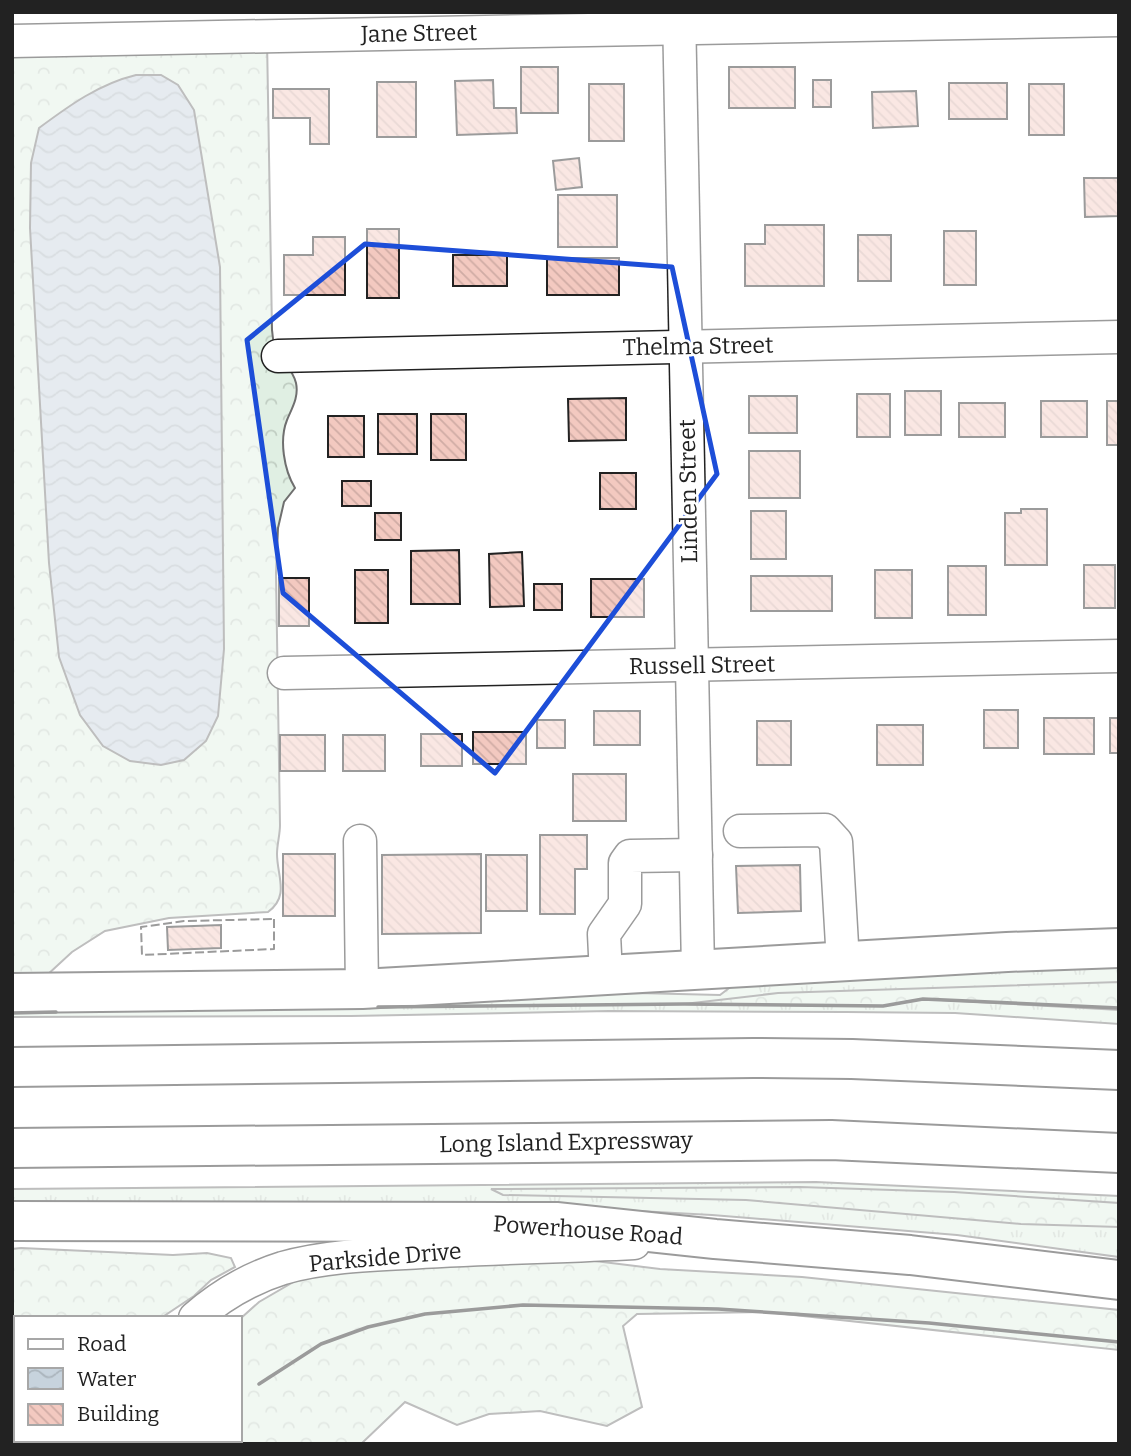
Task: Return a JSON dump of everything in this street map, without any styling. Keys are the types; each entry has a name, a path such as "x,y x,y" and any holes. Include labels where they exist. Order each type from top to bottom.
{"main road":[{"path":"12,993 362,989 1119,948"},
{"path":"12,1067 753,1058 865,1059 1119,1070"},
{"name":"Long Island Expressway","path":"12,1148 831,1140 1119,1153"},
{"name":"Powerhouse Road","path":"12,1221 556,1222 947,1259 1119,1280"}],"street":[{"name":"Jane Street","path":"12,41 211,25 679,20 1119,20"},
{"name":"Linden Street","path":"679,20 698,969"},
{"name":"Thelma Street","path":"278,356 1119,337"},
{"name":"Russell Street","path":"284,673 1119,656"},
{"path":"740,831 825,830 836,842 843,962"},
{"path":"360,841 362,989"},
{"path":"606,975 604,934 625,904 625,863 630,856 696,855"},
{"name":"Parkside Drive","path":"198,1316 226,1295 263,1276 283,1268 328,1259 465,1249 715,1239"}],"highlighted area":[{"path":"365,244 672,267 717,474 495,773 283,593 247,340"}],"green space":[{"path":"267,39 272,330 276,351 293,374 297,388 283,437 286,464 295,488 284,502 278,528 276,573 280,825 277,854 281,892 275,906 268,912 169,918 105,931 72,952 46,976 12,981 12,41"},
{"path":"1119,968 1119,1024 955,1013 846,1012 609,1011 351,1016 12,1017 12,1008 369,1003 637,993 720,995 741,979"},
{"path":"1119,982 1119,1010 923,999 883,1006 684,1004 778,993"},
{"path":"816,1182 1119,1196 1119,1257 957,1235 712,1215 471,1202 12,1202 12,1189"},
{"path":"800,1187 954,1192 1119,1203 1119,1227 1021,1224 746,1200 503,1195 491,1189"},
{"path":"12,1249 173,1255 207,1253 231,1258 235,1267 211,1280 194,1296 164,1316 14,1316 14,1442 31,1444 12,1444"},
{"path":"554,1256 660,1269 802,1277 1119,1310 1119,1350 766,1312 637,1314 623,1326 642,1407 607,1426 540,1411 489,1414 457,1425 405,1402 361,1444 163,1444 242,1442 242,1317 259,1302 309,1273"}],"water":[{"path":"136,75 161,75 178,85 194,110 220,267 224,649 218,716 206,741 184,760 161,765 130,761 103,746 80,715 59,657 49,563 30,228 31,163 39,128 97,90"}],"building":[{"path":"521,67 558,67 558,113 521,113"},
{"path":"729,67 795,67 795,108 729,108"},
{"path":"493,80 494,108 516,108 517,133 457,135 455,81"},
{"path":"813,80 831,80 831,107 813,107"},
{"path":"377,82 416,82 416,137 377,137"},
{"path":"949,83 1007,83 1007,119 949,119"},
{"path":"589,84 624,84 624,141 589,141"},
{"path":"1029,84 1064,84 1064,135 1029,135"},
{"path":"273,89 329,89 329,144 310,144 310,118 273,118"},
{"path":"916,91 918,126 873,128 872,92"},
{"path":"579,158 582,187 556,190 553,161"},
{"path":"1084,178 1119,178 1119,216 1085,217"},
{"path":"558,195 617,195 617,247 558,247"},
{"path":"765,225 824,225 824,286 745,286 745,244 765,244"},
{"path":"367,229 399,229 399,298 367,298"},
{"path":"944,231 976,231 976,285 944,285"},
{"path":"858,235 891,235 891,281 858,281"},
{"path":"313,237 345,237 345,295 284,295 284,255 313,255"},
{"path":"453,255 507,255 507,286 453,286"},
{"path":"547,258 619,258 619,295 547,295"},
{"path":"905,391 941,391 941,435 905,435"},
{"path":"857,394 890,394 890,437 857,437"},
{"path":"749,396 797,396 797,433 749,433"},
{"path":"626,398 626,440 569,441 568,399"},
{"path":"1041,401 1087,401 1087,437 1041,437"},
{"path":"1107,401 1119,401 1119,445 1107,445"},
{"path":"959,403 1005,403 1005,437 959,437"},
{"path":"378,414 417,414 417,454 378,454"},
{"path":"431,414 466,414 466,460 431,460"},
{"path":"328,416 364,416 364,457 328,457"},
{"path":"749,451 800,451 800,498 749,498"},
{"path":"600,473 636,473 636,509 600,509"},
{"path":"342,481 371,481 371,506 342,506"},
{"path":"1021,509 1047,509 1047,565 1005,565 1005,513 1021,513"},
{"path":"751,511 786,511 786,559 751,559"},
{"path":"375,513 401,513 401,540 375,540"},
{"path":"459,550 460,604 411,604 411,551"},
{"path":"522,552 524,606 490,607 489,554"},
{"path":"1084,565 1115,565 1115,608 1084,608"},
{"path":"948,566 986,566 986,615 948,615"},
{"path":"355,570 388,570 388,623 355,623"},
{"path":"875,570 912,570 912,618 875,618"},
{"path":"751,576 832,576 832,611 751,611"},
{"path":"279,578 309,578 309,626 279,626"},
{"path":"591,579 644,579 644,617 591,617"},
{"path":"534,584 562,584 562,610 534,610"},
{"path":"984,710 1018,710 1018,748 984,748"},
{"path":"594,711 640,711 640,745 594,745"},
{"path":"1044,718 1094,718 1094,754 1044,754"},
{"path":"1110,718 1119,718 1119,753 1110,753"},
{"path":"537,720 565,720 565,748 537,748"},
{"path":"757,721 791,721 791,765 757,765"},
{"path":"877,725 923,725 923,765 877,765"},
{"path":"473,732 526,732 526,764 473,764"},
{"path":"421,734 462,734 462,766 421,766"},
{"path":"280,735 325,735 325,771 280,771"},
{"path":"343,735 385,735 385,771 343,771"},
{"path":"573,774 626,774 626,821 573,821"},
{"path":"540,835 587,835 587,869 575,869 575,914 540,914"},
{"path":"283,854 335,854 335,916 283,916"},
{"path":"481,854 481,933 382,934 382,855"},
{"path":"486,855 527,855 527,911 486,911"},
{"path":"800,865 801,911 738,913 736,866"},
{"path":"221,925 221,948 168,950 167,927"}],"fence":[{"path":"274,919 274,949 142,955 141,927 184,921 274,919"}],"wall":[{"path":"378,1007 684,1004 883,1006 923,999 1119,1008"},
{"path":"12,1013 56,1012"},
{"path":"259,1384 321,1344 368,1327 425,1314 523,1305 718,1309 929,1323 1119,1342"}]}
